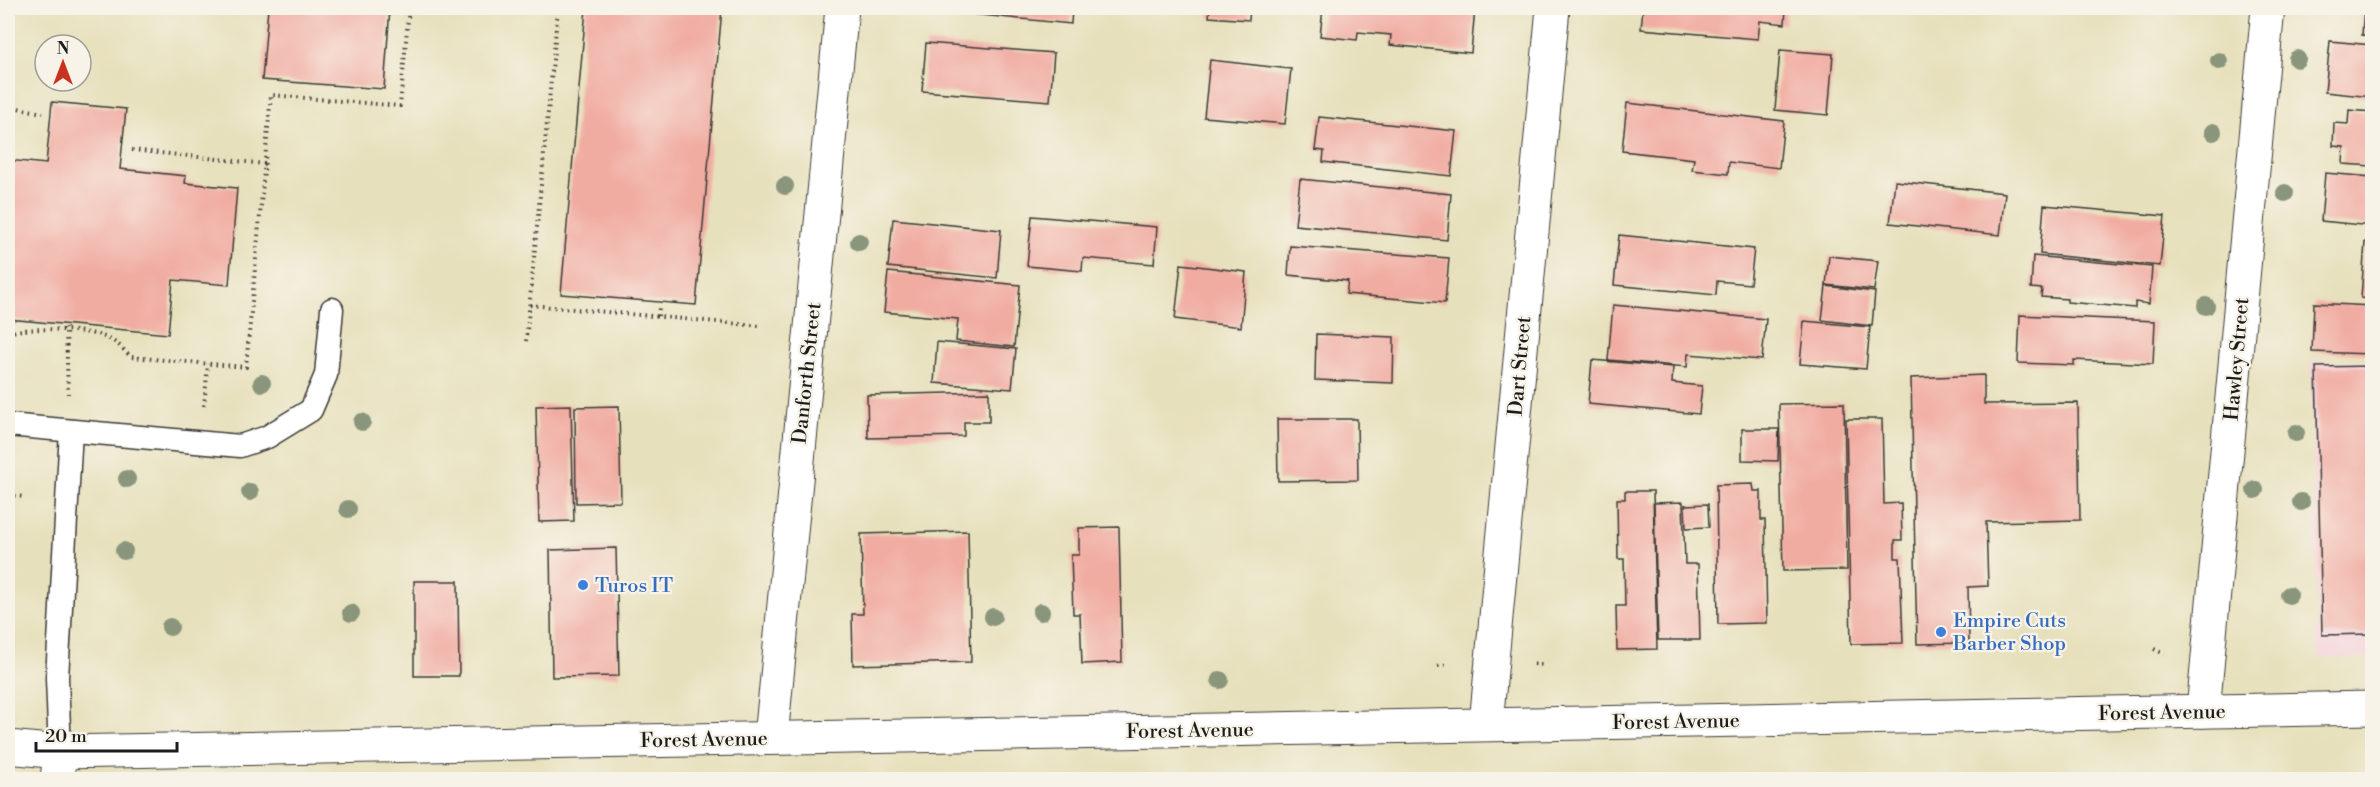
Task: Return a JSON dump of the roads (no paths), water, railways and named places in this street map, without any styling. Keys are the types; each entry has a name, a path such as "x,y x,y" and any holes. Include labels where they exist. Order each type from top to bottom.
{"street":[{"name":"Danforth Street","path":"771,738 842,8"},
{"name":"Dart Street","path":"1486,724 1553,8"},
{"name":"Hawley Street","path":"2203,711 2268,8"},
{"name":"Forest Avenue","path":"8,747 58,766 771,738 2373,708"}],"lane":[{"path":"8,425 240,446 267,437 311,410 326,375 332,309"},
{"path":"58,766 57,678 70,431"}],"place":[{"name":"Turos IT","path":"583,585"},
{"name":"Empire Cuts Barber Shop","path":"1941,632"}]}
